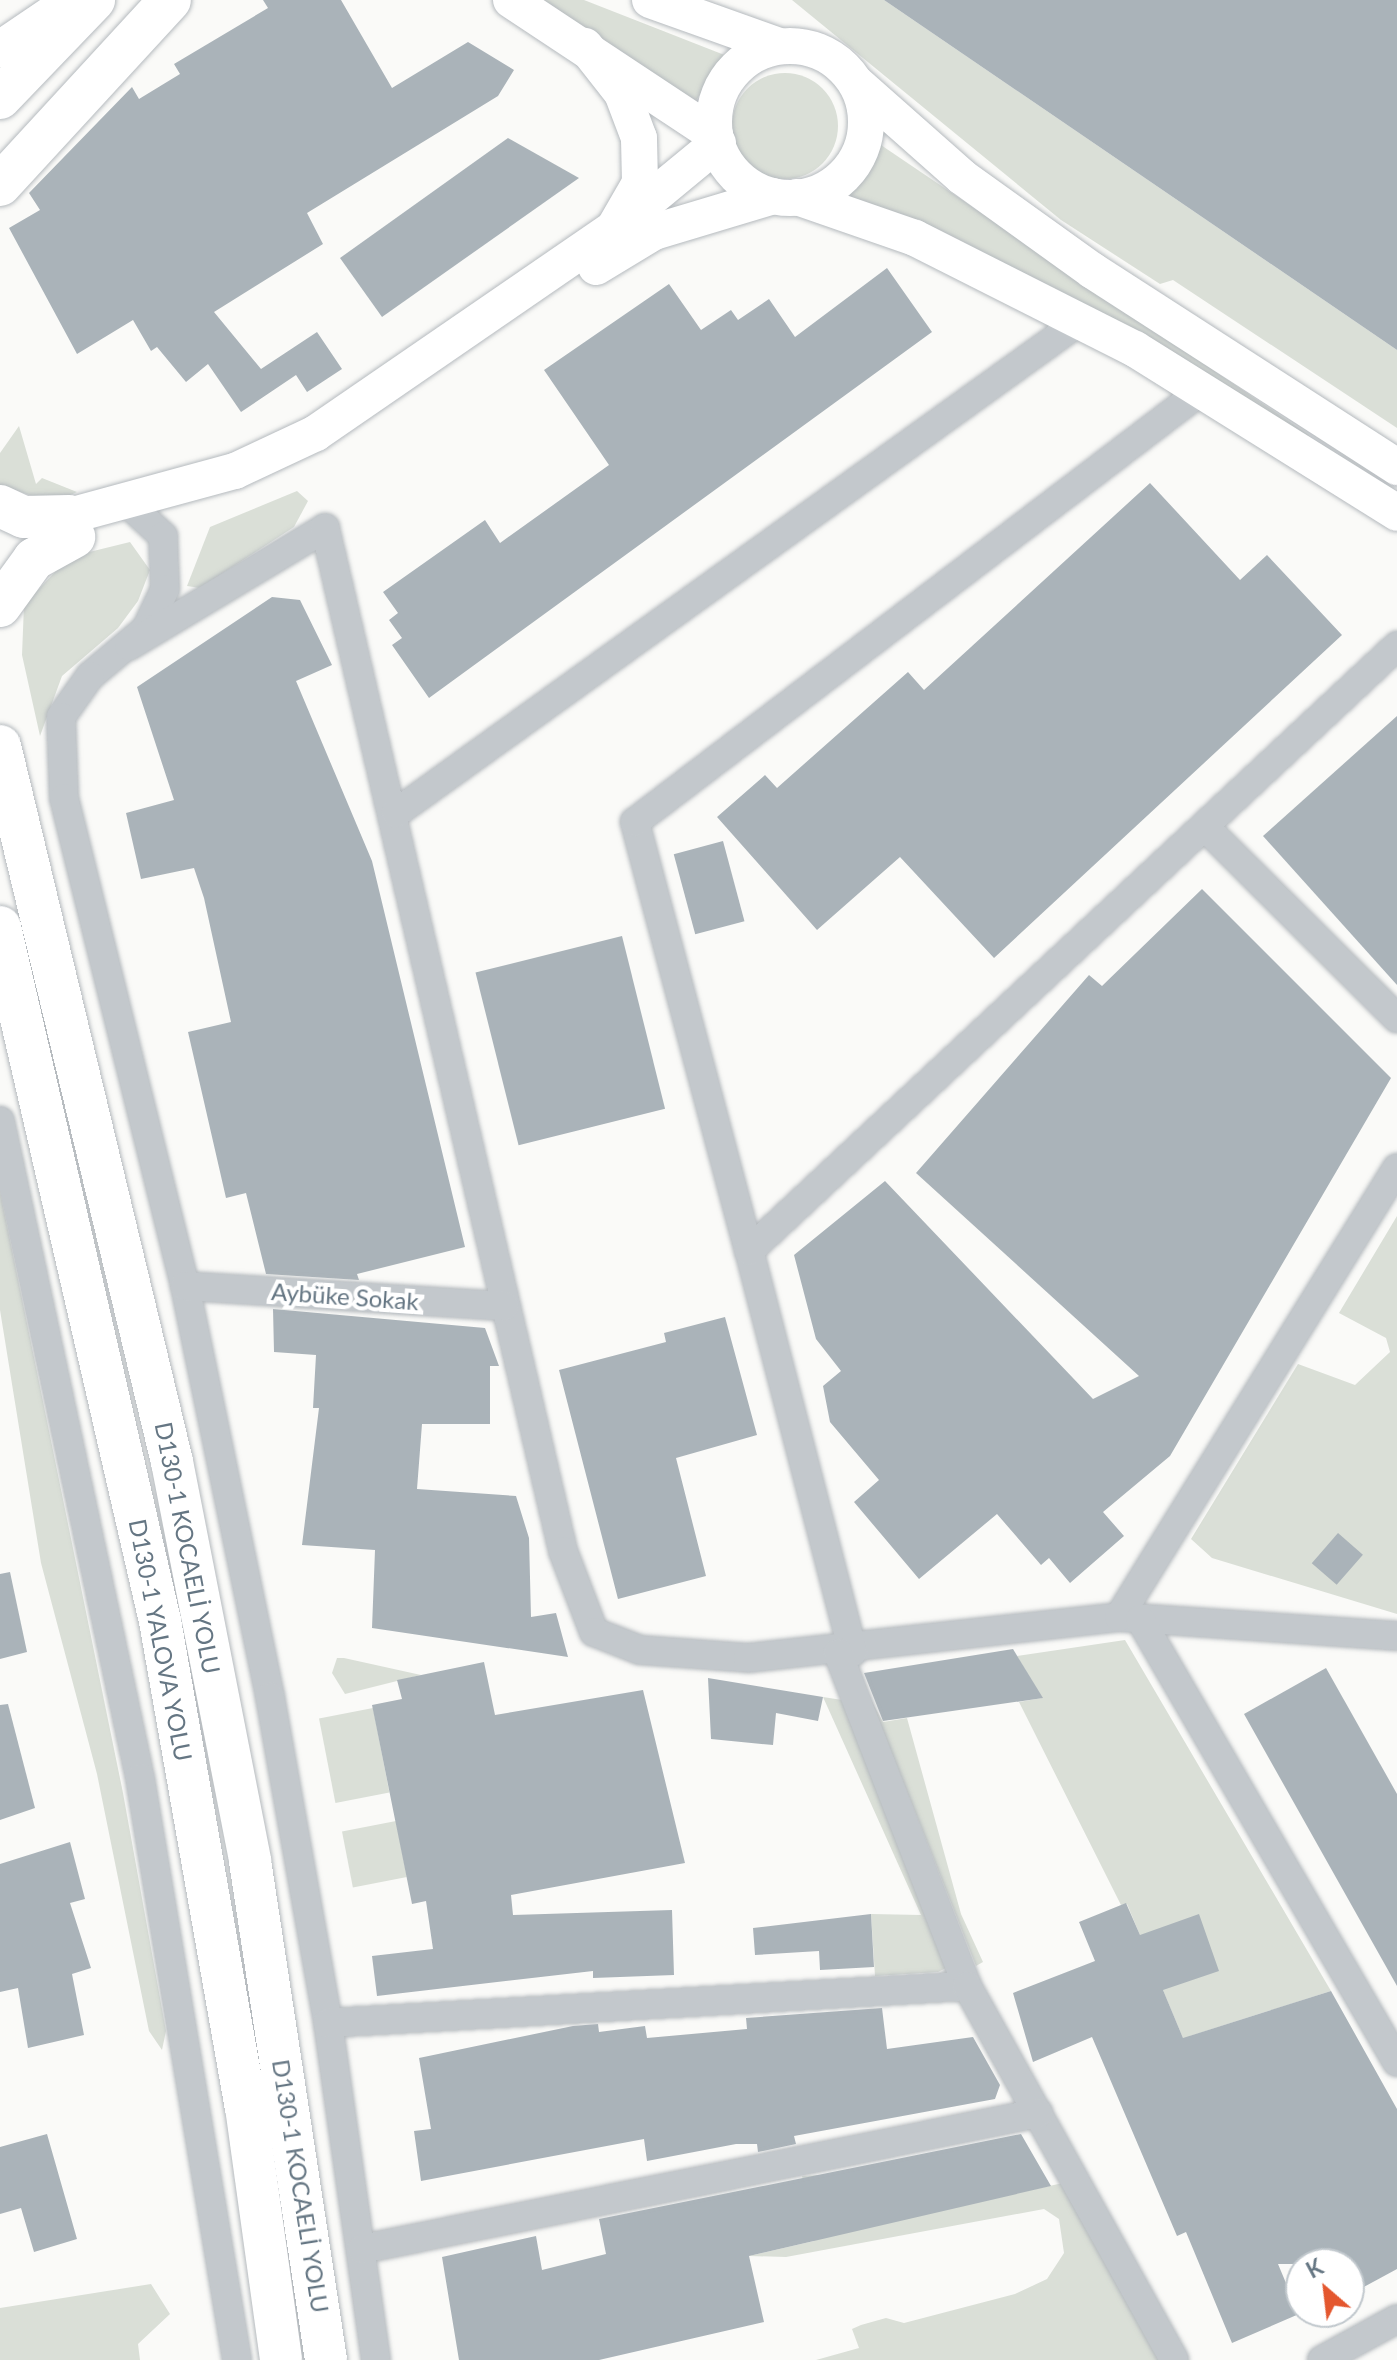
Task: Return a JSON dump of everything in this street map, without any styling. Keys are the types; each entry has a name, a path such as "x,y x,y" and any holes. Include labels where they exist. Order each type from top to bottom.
{"highway":[{"path":"0,98 94,0"},
{"path":"0,185 170,0"},
{"path":"0,506 24,517 72,526"},
{"path":"0,606 34,559 72,526"},
{"name":"D130-1 KOCAELİ YOLU","path":"0,746 172,1462 250,1861 326,2360"},
{"name":"D130-1 YALOVA YOLU","path":"0,927 160,1621 246,2107 281,2360"}],"main road":[{"path":"0,49 72,0"},
{"path":"511,0 585,46 716,139 735,174 786,196 915,238 1080,321 1201,391 1397,513"},
{"path":"650,0 779,46 824,53 962,177 1093,271 1397,467"},
{"path":"585,46 622,93 639,138 640,183 614,228"},
{"path":"72,526 136,508 235,471 316,433 614,228 716,139 722,88 746,61 779,46"},
{"path":"136,508 237,489 330,449 629,245 842,177 858,157 866,108 857,84"}],"street":[{"path":"396,813 1080,321"},
{"path":"1174,2360 967,1986 846,1652 749,1251 635,822 1201,391"},
{"path":"136,508 168,549 160,611 129,646 73,693 58,744 64,798 185,1286 328,2023 376,2360"},
{"path":"129,646 325,528 396,813 504,1306 563,1551 594,1632 640,1650 748,1658 846,1652 1130,1618 1397,1636"},
{"path":"749,1251 1397,646"},
{"path":"1205,827 1397,1018"},
{"path":"0,1121 140,1778 237,2360"},
{"path":"1130,1618 1397,1168"},
{"name":"Aybüke Sokak","path":"185,1286 504,1306"},
{"path":"1130,1618 1397,2062"},
{"path":"328,2023 967,1986"},
{"path":"362,2249 1038,2113"},
{"path":"1322,2360 1397,2319"}],"shaded area":[{"path":"538,0 584,0 727,56 692,106"},
{"path":"792,0 884,0 1397,350 1397,428 1173,280 1160,284 1061,220"},
{"path":"785,73 805,77 822,89 834,106 838,126 834,146 822,163 805,175 785,179 765,175 748,163 736,146 732,126 736,106 748,89 765,77"},
{"path":"875,141 1309,435 1302,443 844,202"},
{"path":"19,426 36,484 42,478 77,492 53,503 0,485 0,453"},
{"path":"297,491 308,501 294,527 200,588 187,586 210,527"},
{"path":"130,542 150,570 138,601 118,628 62,676 40,736 22,655 24,605 69,557"},
{"path":"0,1191 123,1793 166,2031 162,2050 149,2031 97,1774 41,1563 0,1310"},
{"path":"1397,1216 1397,1614 1212,1558 1191,1539 1298,1364 1355,1385 1390,1352 1386,1338 1339,1313"},
{"path":"1125,1640 1331,1991 1190,2036 1185,2043 1127,1904 1121,1905 1019,1702 1042,1698 1017,1656"},
{"path":"337,1658 421,1675 345,1694 332,1673"},
{"path":"823,1697 842,1700 946,1968 938,1972 875,1976 871,1914 921,1915"},
{"path":"870,1698 883,1722 907,1718 961,1914 983,1962 976,1966"},
{"path":"373,1708 389,1792 335,1803 319,1718"},
{"path":"396,1821 407,1877 353,1887 342,1831"},
{"path":"820,2175 833,2233 1063,2183 1163,2360 816,2360 859,2348 852,2329 861,2325 886,2318 904,2323 1015,2294 1047,2279 1064,2253 1059,2219 1044,2209 786,2257 749,2256 814,2241 802,2176"},
{"path":"151,2284 170,2314 138,2344 140,2360 0,2360 0,2308"}],"building":[{"path":"263,0 341,0 392,88 468,42 514,70 498,96 307,213 323,244 214,312 261,369 317,332 342,369 307,392 296,375 241,412 208,364 186,382 157,347 151,351 133,320 77,354 9,228 40,210 29,193 132,87 139,99 180,74 174,64 268,8"},
{"path":"884,0 1397,0 1397,350"},
{"path":"508,138 579,178 382,317 340,258"},
{"path":"887,268 932,332 429,698 392,645 402,638 389,620 398,613 383,592 485,520 500,543 609,465 544,370 669,284 701,330 731,310 738,320 769,299 795,337"},
{"path":"1150,483 1240,580 1267,555 1342,635 994,958 900,857 817,930 717,817 765,775 777,788 908,672 924,690"},
{"path":"272,597 300,600 332,665 296,681 372,861 465,1247 357,1274 359,1280 266,1274 246,1193 226,1198 188,1032 231,1022 204,898 194,868 141,879 126,813 174,800 137,687"},
{"path":"1397,716 1397,985 1263,836"},
{"path":"723,841 744,921 695,934 674,854"},
{"path":"1202,889 1391,1078 1170,1456 1103,1512 1124,1536 1070,1583 1049,1558 1041,1565 997,1514 919,1579 854,1502 879,1480 830,1422 823,1386 841,1371 816,1339 794,1255 885,1181 1093,1399 1139,1376 916,1173 1089,975 1102,986"},
{"path":"622,936 665,1109 519,1145 475,973"},
{"path":"273,1309 485,1328 499,1366 490,1366 490,1424 422,1424 417,1489 516,1496 529,1538 531,1617 556,1613 568,1657 372,1628 375,1550 302,1545 319,1408 313,1408 316,1355 274,1352"},
{"path":"725,1317 757,1435 676,1458 706,1576 618,1599 559,1370 666,1342 664,1333"},
{"path":"1338,1533 1363,1555 1337,1585 1312,1563"},
{"path":"10,1572 27,1652 0,1659 0,1574"},
{"path":"1013,1649 1043,1698 883,1721 864,1673"},
{"path":"484,1662 495,1715 643,1690 685,1863 511,1895 513,1915 672,1910 674,1975 593,1978 593,1971 377,1996 372,1956 433,1949 426,1901 412,1904 372,1705 402,1699 397,1680"},
{"path":"1326,1668 1397,1794 1397,1986 1244,1714"},
{"path":"708,1678 823,1697 818,1721 776,1713 773,1745 711,1739"},
{"path":"8,1704 35,1808 0,1820 0,1705"},
{"path":"70,1842 85,1899 70,1903 91,1968 72,1974 84,2035 28,2048 18,1988 0,1992 0,1864"},
{"path":"1126,1903 1140,1935 1199,1914 1219,1971 1163,1990 1183,2038 1331,1991 1397,2109 1397,2269 1365,2286 1365,2248 1285,2248 1285,2264 1278,2264 1285,2281 1285,2320 1232,2343 1186,2232 1177,2236 1092,2037 1033,2062 1013,1993 1095,1961 1079,1922"},
{"path":"871,1914 874,1967 820,1970 819,1951 755,1955 753,1928"},
{"path":"882,2008 887,2049 973,2037 1000,2085 995,2099 794,2136 796,2144 758,2152 757,2144 736,2144 647,2161 644,2139 421,2181 414,2131 431,2129 419,2058 573,2026 598,2024 599,2032 645,2026 647,2038 747,2029 746,2018"},
{"path":"47,2134 77,2239 34,2252 21,2208 0,2214 0,2147"},
{"path":"1021,2134 1051,2186 749,2256 764,2322 599,2360 459,2360 442,2257 536,2236 542,2270 606,2254 599,2219"}]}
